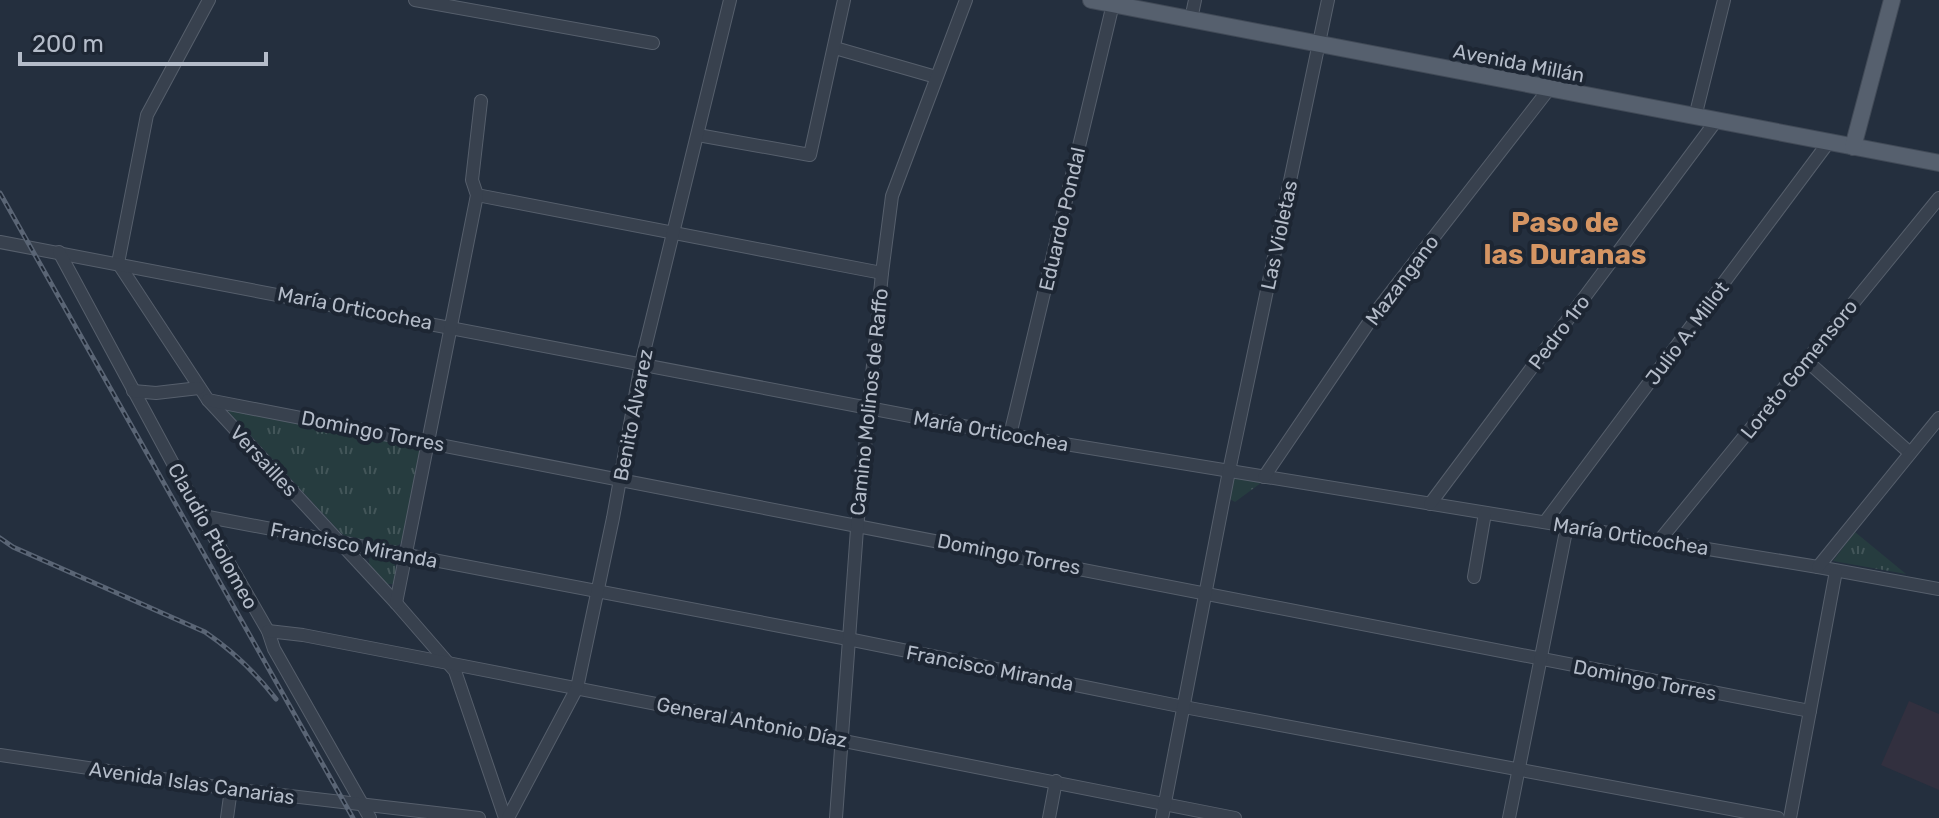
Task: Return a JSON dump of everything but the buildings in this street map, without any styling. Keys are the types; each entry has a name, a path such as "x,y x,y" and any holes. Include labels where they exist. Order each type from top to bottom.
{"main road":[{"name":"Avenida Millán","path":"1091,0 1939,163"},
{"path":"1853,147 1892,0"}],"street":[{"path":"118,263 147,115 209,0"},
{"path":"415,0 464,4 653,43"},
{"name":"Benito Álvarez","path":"506,818 577,688 641,364 730,0"},
{"path":"698,135 810,155 844,0"},
{"name":"Camino Molinos de Raffo","path":"836,818 857,525 892,196 966,0"},
{"path":"1191,19 1195,0"},
{"name":"Las Violetas","path":"1229,471 1328,0"},
{"path":"1695,117 1724,0"},
{"name":"Eduardo Pondal","path":"1010,435 1113,4"},
{"path":"835,48 936,77"},
{"name":"Mazangano","path":"1264,477 1378,309 1549,89"},
{"path":"396,603 477,195 472,180 481,101"},
{"name":"Pedro 1ro","path":"1430,504 1716,121"},
{"name":"Julio A. Millot","path":"1545,522 1828,143"},
{"path":"477,195 882,273"},
{"name":"Loreto Gomensoro","path":"1659,541 1939,198"},
{"name":"María Orticochea","path":"0,242 1010,435 1939,589"},
{"name":"Claudio Ptolomeo","path":"59,252 268,631 274,649 370,818"},
{"name":"Versailles","path":"118,263 208,400 448,663 462,688 506,818"},
{"path":"1807,361 1910,453"},
{"path":"133,391 156,393 199,388"},
{"path":"144,411 156,393"},
{"name":"Domingo Torres","path":"208,400 1810,711"},
{"path":"1818,567 1939,418"},
{"path":"1162,818 1229,471"},
{"path":"1474,577 1485,513"},
{"name":"Francisco Miranda","path":"203,516 848,639 1184,707 1778,818"},
{"path":"1509,818 1567,526"},
{"path":"1790,818 1836,571"},
{"name":"General Antonio Díaz","path":"268,631 448,663 1235,818"},
{"name":"Avenida Islas Canarias","path":"0,755 231,789 479,818"},
{"path":"1049,818 1056,781"},
{"path":"227,818 231,789"}],"shaded area":[{"path":"1909,701 1939,714 1939,790 1881,765"}],"green space":[{"path":"226,409 417,446 420,451 402,542 395,548 348,538 341,533"},
{"path":"1234,477 1265,480 1235,502 1228,498"},
{"path":"1855,532 1906,574 1833,561"},
{"path":"374,556 394,562 395,584 387,584 369,564 369,559"}],"railway":[{"path":"0,193 353,818"},
{"path":"0,538 13,547 205,632 243,662 276,699"}],"district":[{"name":"Paso de las Duranas","path":"1565,238"}]}
